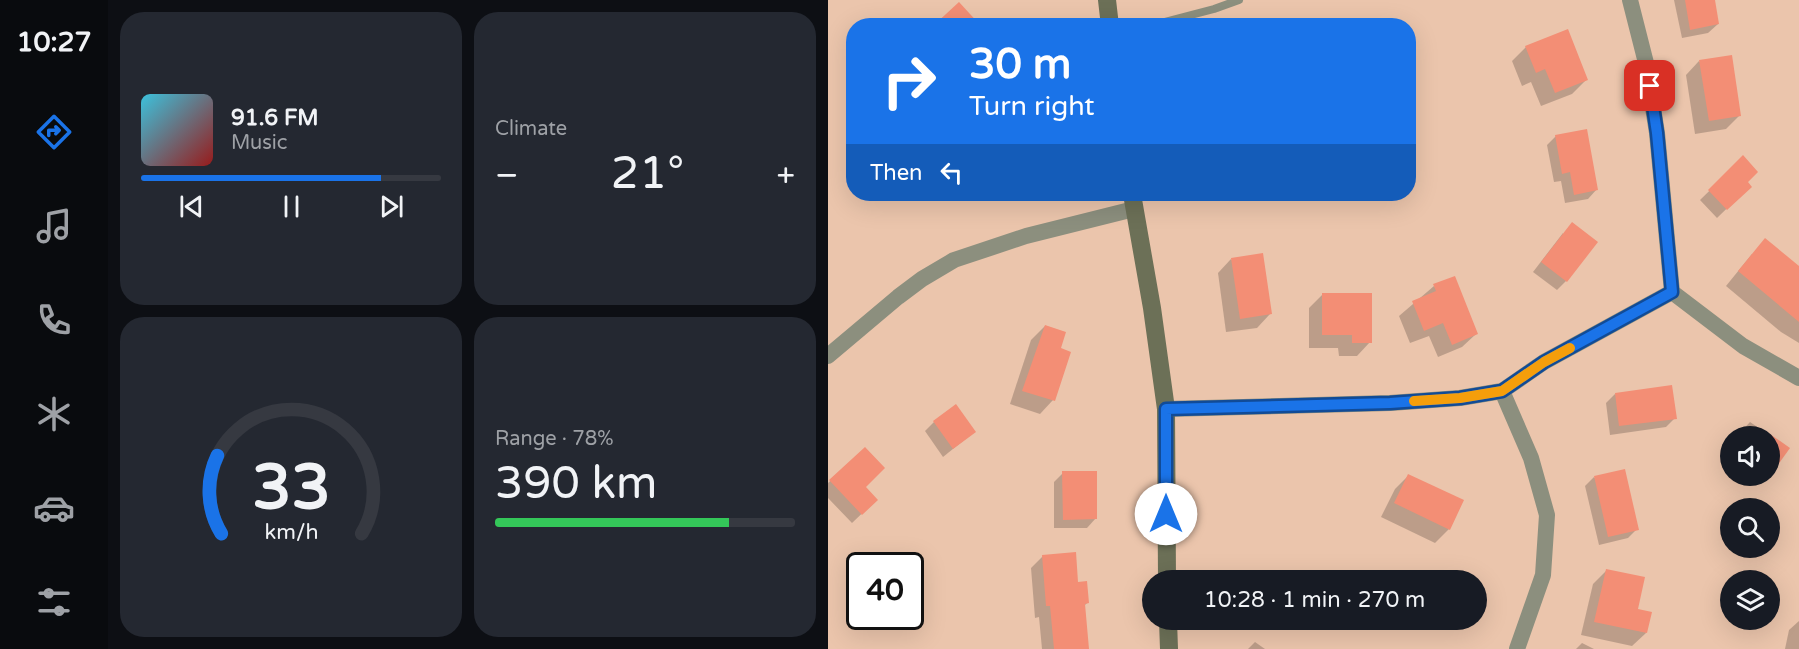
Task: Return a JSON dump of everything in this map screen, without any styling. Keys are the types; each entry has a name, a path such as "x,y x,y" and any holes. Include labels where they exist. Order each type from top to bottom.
{"street":[{"path":"1107,0 1109,18"},
{"path":"1630,0 1646,63 1655,121 1672,292 1743,346 1799,378"},
{"path":"828,356 898,297 954,260 1133,201 1152,308 1166,409 1167,570"},
{"path":"1166,409 1390,403 1460,398 1502,391 1544,362 1672,292"},
{"path":"1502,391 1531,458 1547,515 1543,575 1517,649"},
{"path":"1168,630 1169,649"}],"lane":[{"path":"1180,18 1239,0"}],"building":[{"path":"1685,0 1715,0 1719,24 1690,30"},
{"path":"959,2 974,18 942,18"},
{"path":"1568,29 1588,80 1555,93 1545,69 1536,73 1525,46"},
{"path":"1732,55 1741,116 1709,121 1699,60"},
{"path":"1587,129 1598,190 1574,195 1570,172 1562,174 1555,135"},
{"path":"1743,155 1758,172 1748,182 1752,187 1727,210 1708,190"},
{"path":"1572,222 1598,242 1567,282 1541,262"},
{"path":"1765,238 1799,266 1799,322 1738,271"},
{"path":"1263,253 1272,314 1240,319 1231,258"},
{"path":"1455,276 1478,334 1452,345 1443,323 1424,331 1412,301 1436,291 1433,284"},
{"path":"1322,293 1372,293 1372,343 1352,343 1352,335 1322,335"},
{"path":"1045,325 1066,332 1061,348 1071,352 1055,401 1022,391"},
{"path":"1672,385 1677,419 1619,426 1615,393"},
{"path":"956,404 976,432 953,449 933,421"},
{"path":"1780,441 1790,448 1780,462"},
{"path":"865,447 885,468 866,487 878,500 862,515 829,480"},
{"path":"1625,469 1639,530 1608,537 1594,476"},
{"path":"1062,471 1097,471 1097,519 1063,520"},
{"path":"1408,474 1464,500 1450,530 1394,503"},
{"path":"1076,552 1078,582 1087,581 1089,603 1085,604 1089,649 1054,649 1050,606 1046,606 1042,555"},
{"path":"1606,569 1645,577 1638,609 1652,612 1647,633 1594,622"}],"slow traffic":[{"path":"1414,401 1460,398 1502,391 1544,362 1570,348"}],"route":[{"path":"1166,514 1166,409 1390,403 1460,398 1502,391 1544,362 1672,292 1657,133 1650,86"}]}
